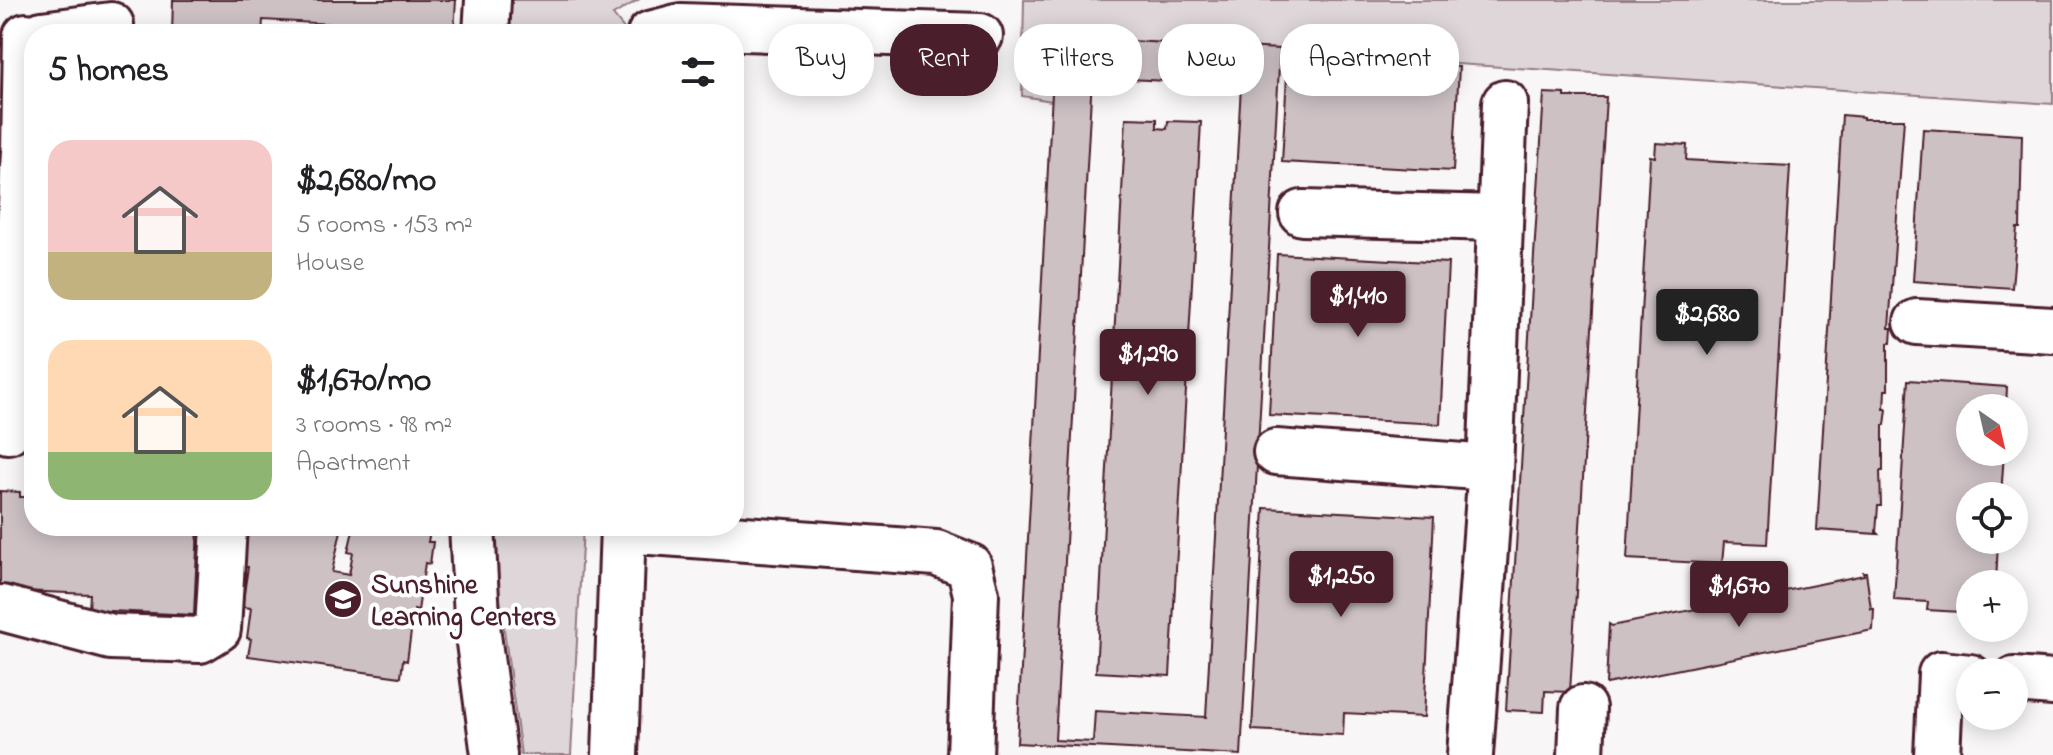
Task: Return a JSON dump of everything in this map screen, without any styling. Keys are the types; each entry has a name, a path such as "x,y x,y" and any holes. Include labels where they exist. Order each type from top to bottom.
{"lane":[{"path":"487,24 488,0"},
{"path":"82,24 113,20"},
{"path":"744,28 890,33"},
{"path":"14,431 12,151 24,88"},
{"path":"1470,755 1490,468 1505,103"},
{"path":"1302,213 1500,218"},
{"path":"1917,322 2053,330"},
{"path":"1276,452 1490,468"},
{"path":"2,608 111,637 200,640 218,629 223,536"},
{"path":"473,536 478,635 494,755"},
{"path":"615,755 623,536"},
{"path":"723,536 936,553 969,566 976,594 970,755"},
{"path":"1937,755 1941,674 1956,676"},
{"path":"2028,681 2053,683"},
{"path":"1581,755 1583,708"}],"shaded area":[{"path":"508,0 638,0 613,15 620,24 506,24"},
{"path":"1024,0 2053,0 2053,104 1459,64 1459,24 1280,24 1280,52 1264,51 1264,24 1158,24 1158,44 1142,43 1142,24 1024,24"},
{"path":"1022,96 1052,96 1052,101"},
{"path":"491,536 582,536 571,755 521,755"}],"building":[{"path":"173,0 456,0 454,24 332,24 263,20 263,24 172,24"},
{"path":"1142,42 1158,42 1158,81 1142,80"},
{"path":"1264,48 1280,49 1241,755 1017,743 1052,96 1091,96 1055,740 1093,742 1095,711 1206,717 1240,96 1264,96"},
{"path":"1544,93 1565,94 1565,97 1606,97 1570,692 1545,691 1544,712 1506,710"},
{"path":"1286,96 1457,96 1453,171 1282,162"},
{"path":"1842,115 1863,119 1904,119 1878,534 1817,530"},
{"path":"1126,118 1157,119 1157,128 1167,129 1168,121 1201,122 1170,676 1096,672"},
{"path":"1923,129 2022,135 2020,228 2017,228 2012,288 1913,281"},
{"path":"1656,143 1687,145 1686,160 1790,166 1767,544 1724,542 1722,564 1627,559 1650,156 1655,157"},
{"path":"1277,254 1448,263 1440,424 1269,415"},
{"path":"1908,380 2007,387 2007,394 1956,394 1956,466 2003,466 2002,482 1956,482 1956,554 1997,554 1997,570 1956,570 1956,612 1927,610 1928,602 1894,600"},
{"path":"0,491 20,492 20,497 24,497 24,536 198,536 194,615 89,610 90,594 0,590"},
{"path":"1264,508 1434,517 1424,717 1344,713 1343,735 1252,730"},
{"path":"245,536 340,536 332,572 349,575 353,553 348,552 352,536 429,536 428,542 433,542 430,564 425,563 418,611 414,610 407,661 403,660 401,677 248,656 251,608 242,607 248,567 240,567"},
{"path":"1863,572 1866,572 1871,609 1874,609 1873,630 1606,684 1609,624 1612,626 1864,575"}],"place":[{"name":"Sunshine Learning Centers","path":"343,599"}]}
